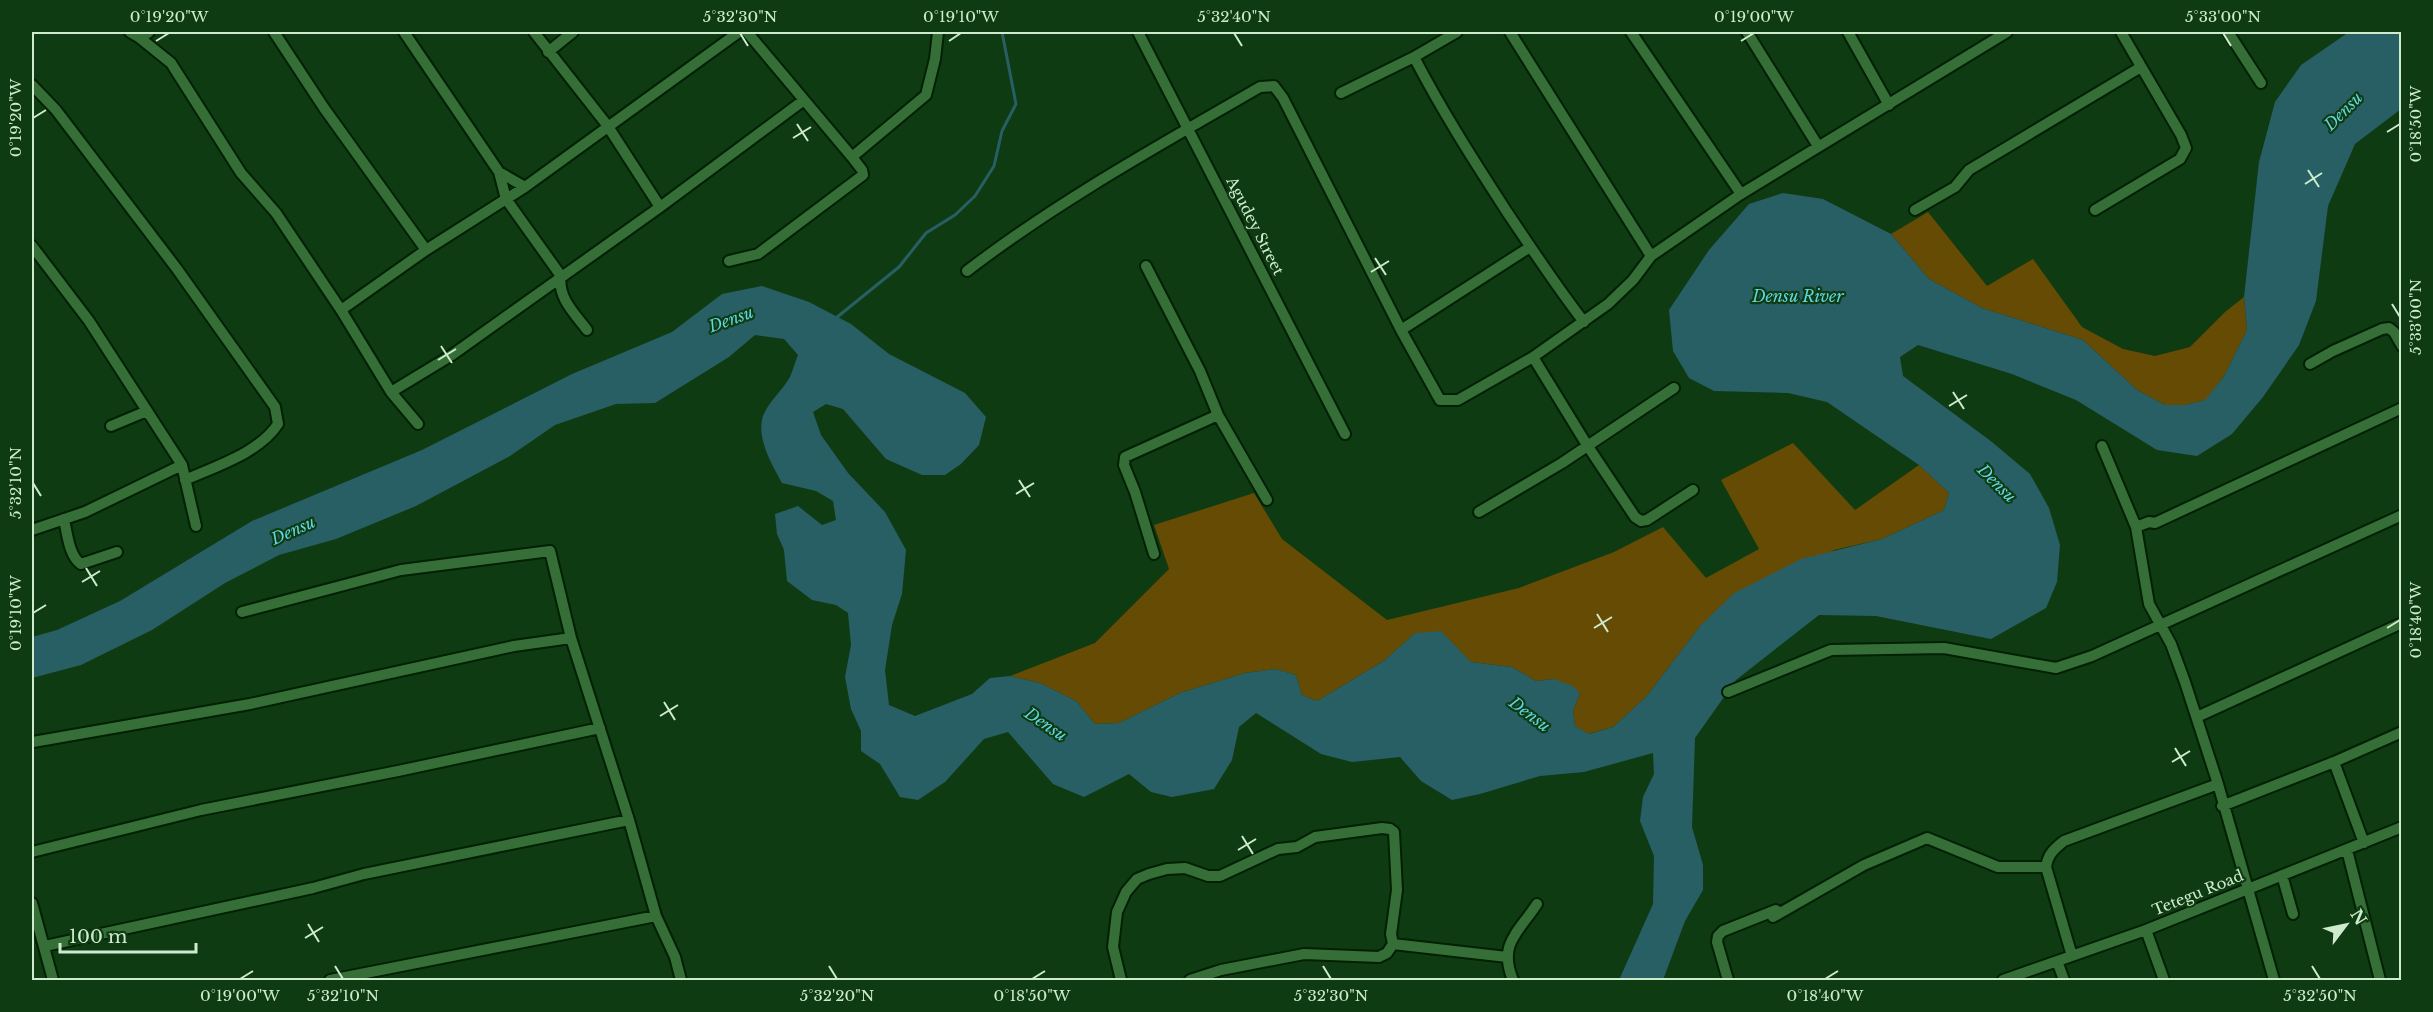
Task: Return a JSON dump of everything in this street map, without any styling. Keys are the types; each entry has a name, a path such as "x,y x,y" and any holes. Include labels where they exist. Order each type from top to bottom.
{"street":[{"path":"130,32 145,35 171,63 241,173 276,213 341,310 391,392 418,424"},
{"path":"274,32 324,108 426,250"},
{"path":"404,32 499,172 506,199 561,276 559,288 568,305 587,330"},
{"path":"534,32 608,125 660,207"},
{"path":"548,52 573,32"},
{"path":"341,310 426,250 525,187 739,32"},
{"path":"729,261 758,254 862,175 862,170 852,157 747,32"},
{"path":"852,157 926,95 935,59 938,32"},
{"name":"Agudey Street","path":"1137,32 1189,128 1345,434"},
{"path":"1341,93 1414,57 1457,32"},
{"path":"1509,32 1651,256"},
{"path":"1631,32 1741,194"},
{"path":"1747,32 1818,146"},
{"path":"1848,32 1888,105"},
{"path":"967,271 1002,244 1058,207 1189,128 1260,87 1274,86 1283,98 1401,330 1440,400 1458,400 1533,357 1584,322 1608,304 1633,280 1651,256 1741,194 2007,32"},
{"path":"2095,210 2180,159 2186,148 2181,135 2121,32"},
{"path":"2228,32 2261,83"},
{"path":"1414,57 1442,111 1555,286 1584,322"},
{"path":"1916,210 1955,187 1968,170 2141,67"},
{"path":"32,85 56,110 177,269 275,407 278,424 269,437 234,457 185,480"},
{"path":"391,392 452,355 660,207 804,100"},
{"path":"499,172 525,187"},
{"path":"32,246 88,321 182,465 196,526"},
{"path":"1401,330 1530,247"},
{"path":"1146,266 1200,371 1218,415 1267,500"},
{"path":"2310,364 2382,329 2389,328 2394,332 2402,346"},
{"path":"1533,357 1635,518 1641,521 1647,520 1693,490"},
{"path":"1479,513 1562,463 1674,388"},
{"path":"2136,527 2155,522 2402,408"},
{"path":"111,426 147,411"},
{"path":"1154,554 1136,492 1124,465 1125,457 1218,415"},
{"path":"2102,446 2115,472 2136,527 2149,604 2175,654 2197,717 2274,981"},
{"path":"32,530 85,512 182,465"},
{"path":"1728,692 1831,650 1944,648 2056,668 2092,656 2159,623 2402,515"},
{"path":"64,519 69,544 76,561 81,564 117,552"},
{"path":"242,612 401,570 550,551 571,638 630,820 656,916 675,957 681,981"},
{"path":"2197,717 2402,623"},
{"path":"33,742 250,704 514,646 571,638"},
{"path":"32,852 201,810 600,728"},
{"path":"2222,806 2334,762 2402,732"},
{"path":"2334,762 2364,843"},
{"path":"2072,956 2046,867 2053,849 2064,841 2218,784"},
{"path":"32,945 630,820"},
{"name":"Tetegu Road","path":"2004,981 2146,930 2402,827"},
{"path":"1121,981 1113,947 1117,912 1126,892 1137,879 1167,869 1185,868 1208,876 1220,876 1278,849 1297,847 1315,837 1382,828 1394,832 1397,890 1391,934 1393,944 1387,953 1379,957 1304,954 1221,970 1190,981"},
{"path":"1728,981 1717,942 1718,936 1724,931 1774,914 1864,865 1927,838 1998,867 2046,867"},
{"path":"2347,849 2380,981"},
{"path":"2282,875 2294,914"},
{"path":"32,903 45,944 53,981"},
{"path":"1513,981 1506,957 1509,942 1538,904"},
{"path":"330,981 656,916"},
{"path":"2146,930 2164,981"},
{"path":"1393,944 1506,957"},
{"path":"2057,961 2064,981"}],"shaded area":[{"path":"1928,212 1987,286 2033,259 2082,327 2123,349 2155,356 2190,347 2225,312 2244,297 2247,330 2224,376 2206,400 2185,405 2165,405 2137,390 2083,340 1982,308 1929,279 1891,234"},
{"path":"1793,443 1855,510 1919,465 1949,493 1944,510 1882,539 1834,550 1700,626 1646,697 1613,727 1588,734 1575,726 1573,711 1580,693 1554,679 1536,681 1512,667 1471,662 1458,650 1415,633 1385,660 1317,701 1302,695 1296,675 1276,669 1245,673 1180,693 1119,723 1095,724 1076,701 1040,683 1010,676 1095,643 1169,569 1154,525 1254,493 1282,539 1387,620 1519,588 1614,552 1663,527 1706,578 1759,549 1721,480"}],"water":[{"path":"2349,32 2401,32 2401,109 2355,144 2328,206 2316,301 2299,345 2263,397 2232,434 2197,456 2157,450 2076,400 2012,374 1918,345 1900,357 1903,376 1992,442 2030,474 2049,508 2060,545 2057,582 2046,608 1991,639 1876,616 1819,615 1736,680 1695,738 1692,827 1703,865 1703,890 1685,921 1663,980 1619,980 1653,904 1654,856 1640,821 1643,797 1654,774 1653,753 1584,772 1540,776 1452,800 1421,781 1400,757 1352,762 1321,754 1256,713 1239,727 1232,760 1214,789 1172,797 1151,792 1129,774 1084,797 1053,784 1008,732 984,739 945,782 918,800 900,797 880,764 861,751 861,731 851,709 845,677 851,645 848,613 836,605 812,600 787,581 784,550 777,534 775,514 798,506 822,525 836,520 833,501 816,491 782,483 763,442 761,424 763,416 790,377 798,355 784,339 755,335 729,357 655,403 616,404 555,425 510,456 416,506 336,539 279,555 225,583 152,630 81,665 32,678 32,637 57,630 120,601 252,521 422,450 572,374 672,332 722,294 762,286 809,302 851,324 889,354 965,393 986,417 979,445 961,464 945,475 922,475 886,459 843,409 826,404 813,412 821,435 848,473 885,512 906,550 902,594 892,625 885,670 889,705 915,716 972,694 990,678 1010,676 1040,683 1076,701 1095,724 1119,723 1180,693 1245,673 1276,669 1296,675 1302,695 1317,701 1385,660 1415,633 1441,631 1471,662 1512,667 1536,681 1554,679 1573,686 1580,693 1573,711 1575,726 1589,734 1613,727 1646,697 1700,626 1734,593 1801,559 1882,539 1944,510 1949,493 1919,465 1827,402 1788,393 1714,391 1689,378 1673,351 1669,310 1709,250 1749,204 1783,193 1823,199 1891,234 1929,279 1982,308 2083,340 2137,390 2165,405 2185,405 2205,400 2224,376 2247,330 2244,297 2259,162 2275,102 2301,65"}],"waterway":[{"path":"836,318 899,267 926,233 955,215 975,196 994,166 1002,131 1016,104 1002,32"}],"water label":[{"name":"Densu","path":"2343,111"},
{"name":"Densu River","path":"1798,296"},
{"name":"Densu","path":"731,319"},
{"name":"Densu","path":"1997,483"},
{"name":"Densu","path":"293,530"},
{"name":"Densu","path":"1530,714"},
{"name":"Densu","path":"1046,724"}]}
